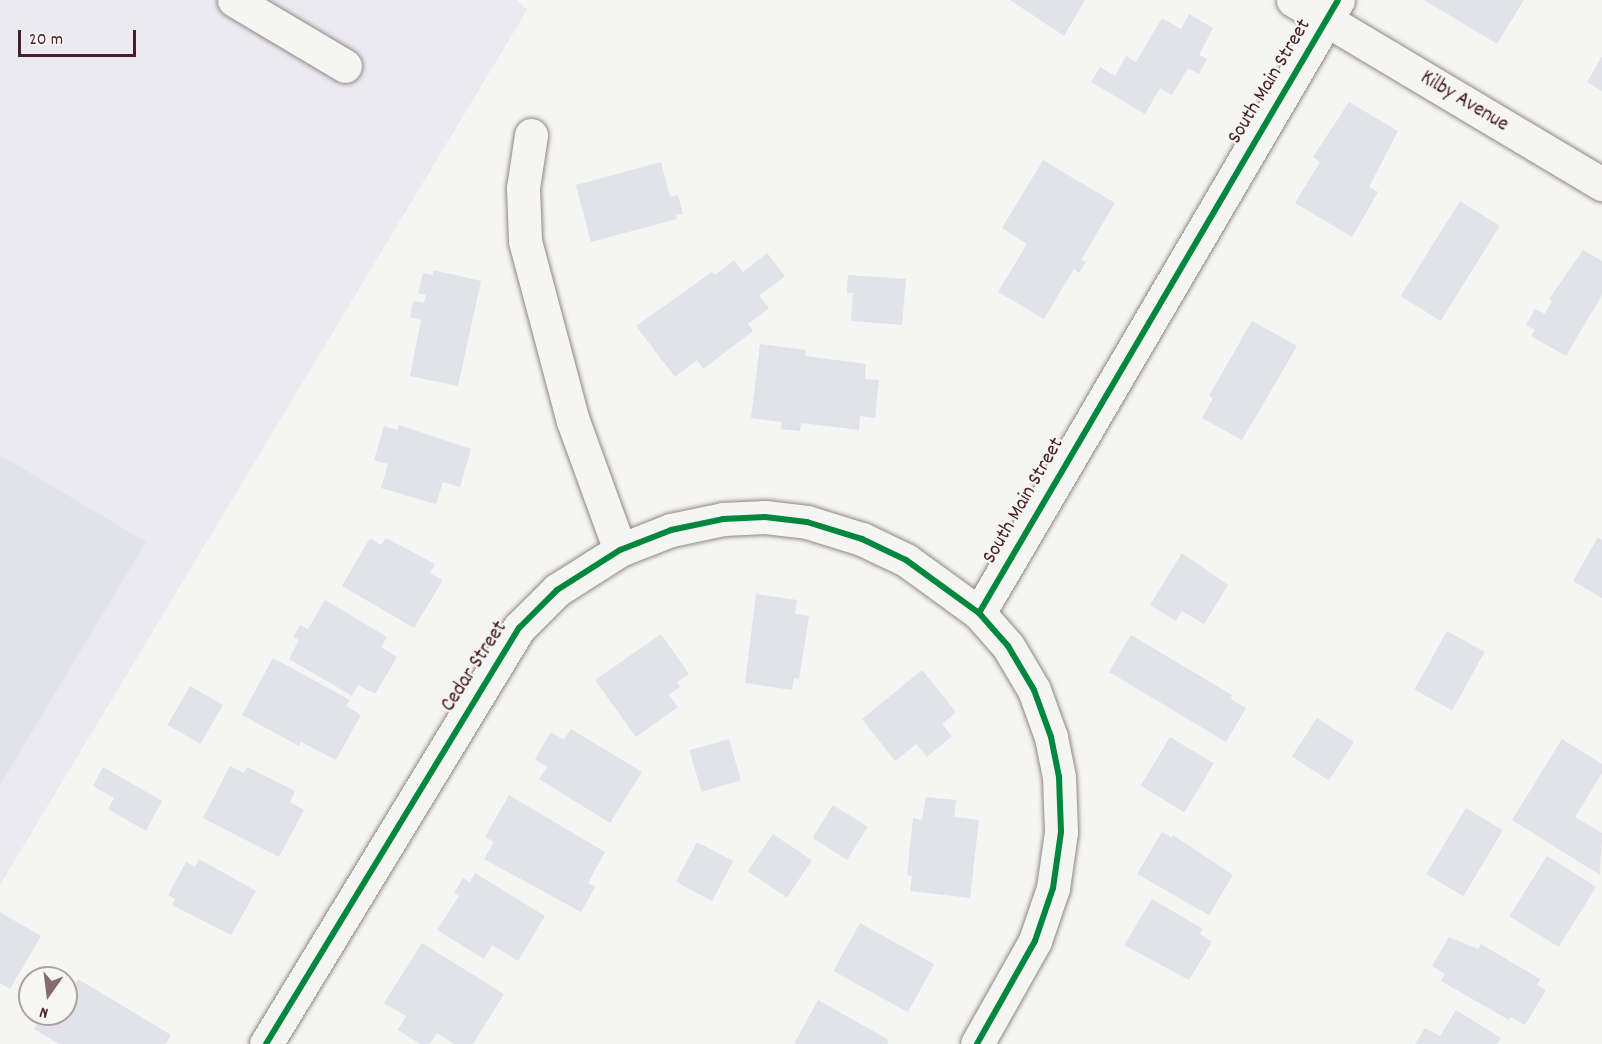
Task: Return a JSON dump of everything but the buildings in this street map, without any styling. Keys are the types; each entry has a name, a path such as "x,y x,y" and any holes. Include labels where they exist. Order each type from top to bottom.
{"street":[{"path":"234,0 345,66"},
{"name":"Kilby Avenue","path":"1293,0 1332,10 1602,184"},
{"name":"South Main Street","path":"979,613 1332,10"},
{"path":"531,135 523,188 525,241 573,421 620,550"},
{"name":"Cedar Street","path":"266,1044 519,628 557,590 620,550 671,530 723,519 765,517 807,522 862,539 906,560 979,613"},
{"path":"977,1044 1035,941 1053,888 1061,832 1053,747 1034,690 1008,646 979,613"}],"shaded area":[{"path":"0,0 517,0 527,10 0,885"}],"cycle path":[{"path":"979,613 1338,0"},
{"path":"266,1044 519,628 557,590 620,550 671,530 723,519 765,517 807,522 862,539 906,560 979,613 1008,646 1034,690 1051,737 1059,777 1061,832 1053,888 1035,941 977,1044"}]}
